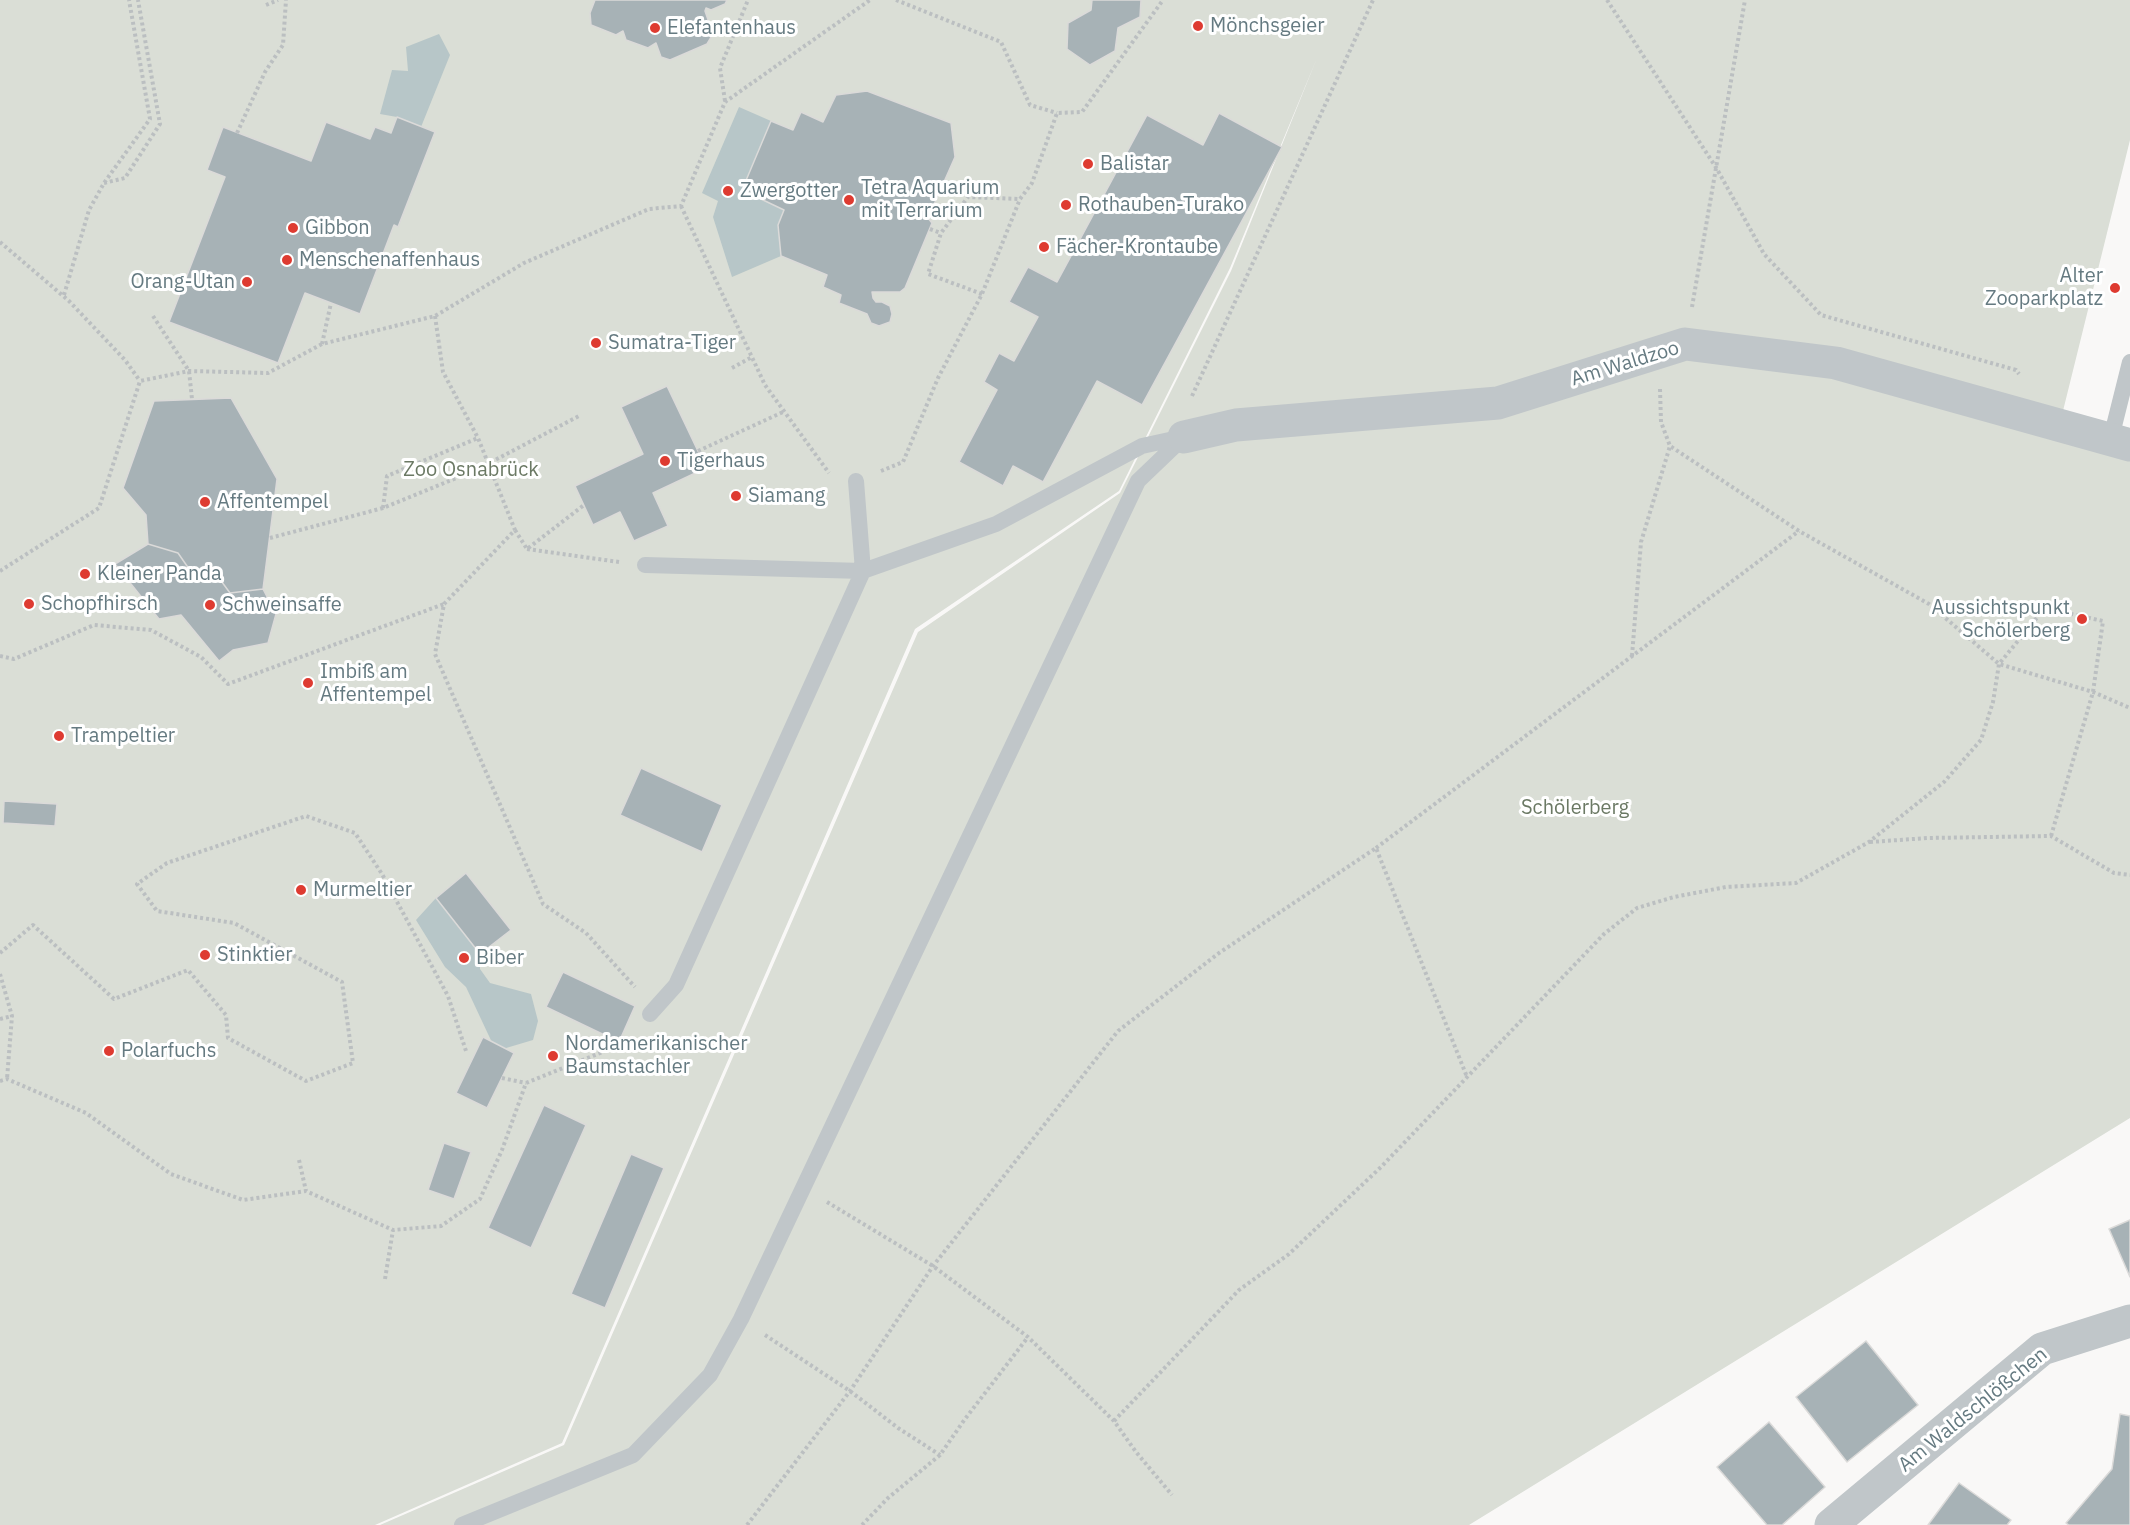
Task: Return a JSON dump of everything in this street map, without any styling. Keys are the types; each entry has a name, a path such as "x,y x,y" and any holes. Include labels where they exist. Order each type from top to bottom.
{"street":[{"name":"Am Waldzoo","path":"1184,437 1236,425 1498,403 1685,344 1836,363 2121,441"},
{"name":"Am Waldschlößchen","path":"1831,1525 2042,1349 2130,1321"}],"lane":[{"path":"2121,441 2130,362"},
{"path":"645,565 863,571 996,524 1142,446 1184,437"},
{"path":"462,1525 633,1455 710,1375 741,1320 1138,482 1184,437"},
{"path":"650,1014 676,985 863,571 856,481"}],"path":[{"path":"64,295 89,210 104,183 150,119 129,0"},
{"path":"104,183 125,178 160,124 138,0"},
{"path":"266,5 278,0"},
{"path":"237,133 265,72 283,45 286,0"},
{"path":"748,0 720,68 725,102 681,206 765,385 830,474 856,481 903,462 938,378 982,294 1020,199 1032,183 1057,113"},
{"path":"725,102 870,0"},
{"path":"896,0 1001,42 1030,105 1057,113 1082,112 1163,0"},
{"path":"1184,437 1183,422 1190,400 1373,0"},
{"path":"1607,0 1717,169 1764,254 1821,315 2016,370 2023,379"},
{"path":"1745,0 1685,344 1660,378 1661,422 1670,446 1799,531 1929,604 1998,664 2093,692 2130,708"},
{"path":"982,294 928,274 941,233 968,197 1020,199"},
{"path":"140,381 189,371 268,373 322,344 435,316 524,263 649,209 681,206"},
{"path":"930,229 941,233"},
{"path":"0,242 64,295 125,360 140,381"},
{"path":"322,344 331,303"},
{"path":"153,316 189,371 192,399"},
{"path":"435,316 443,372 478,438 515,530 527,549"},
{"path":"732,368 752,357"},
{"path":"0,572 99,508 140,381"},
{"path":"698,451 783,412"},
{"path":"270,538 383,508 476,470 579,416"},
{"path":"383,508 387,476 478,438"},
{"path":"1632,656 1641,542 1670,446"},
{"path":"527,549 584,505"},
{"path":"0,656 14,659 94,625 151,630 201,657 228,684 444,604 515,530"},
{"path":"747,1525 850,1391 933,1266 1118,1031 1219,953 1376,848 1799,531"},
{"path":"527,549 645,565"},
{"path":"444,604 435,654 543,904 586,933 644,997 650,1014 646,1034 526,1083 502,1078"},
{"path":"1113,1421 1239,1290 1289,1254 1381,1167 1604,934 1637,908 1674,897 1726,887 1796,883 1869,842 1944,782 1981,740 1993,702 1998,664 2045,608 2103,621 2093,692 2051,836"},
{"path":"0,953 33,925 114,999 188,970 226,1015 228,1038 306,1081 352,1063 342,982 234,923 157,911 137,884 167,863 306,816 355,832 382,874 448,996 466,1051"},
{"path":"1869,842 1928,837 2051,836 2114,873 2130,875"},
{"path":"1376,848 1467,1077"},
{"path":"0,974 12,1016 7,1079"},
{"path":"0,1019 12,1016"},
{"path":"0,1081 7,1079 86,1113 171,1174 243,1200 306,1191 393,1230 441,1226 480,1199 502,1150 526,1083"},
{"path":"299,1160 306,1191"},
{"path":"803,1188 933,1266 1028,1337 1113,1421 1172,1495"},
{"path":"385,1279 393,1230"},
{"path":"741,1320 850,1391 898,1428 940,1455"},
{"path":"862,1525 888,1498 940,1455 1028,1337"}],"green space":[{"path":"0,0 2130,0 2130,140 2060,423 2130,445 2130,1118 1469,1525 380,1525 564,1445 918,632 1120,493 1231,271 1317,58 1230,268 1119,491 915,629 562,1443 375,1525 0,1525"}],"shaded area":[{"path":"439,34 450,55 421,127 397,117 380,114 392,70 408,71 406,47"},
{"path":"739,107 771,121 742,190 784,210 778,225 781,256 732,277 713,217 718,201 702,193"},
{"path":"436,898 480,954 480,969 490,983 531,994 538,1021 533,1040 496,1051 466,987 445,967 416,920"}],"building":[{"name":"Elefantenhaus","path":"595,0 727,0 725,4 711,10 706,8 713,34 707,44 670,60 661,57 656,43 648,48 626,40 623,31 616,35 591,25 590,13"},
{"path":"1092,0 1141,0 1140,17 1118,28 1115,51 1090,65 1067,49 1068,23 1091,10"},
{"name":"Tetra Aquarium mit Terrarium","path":"867,91 951,123 955,157 928,218 932,223 905,288 900,292 872,292 876,302 890,306 892,314 890,322 879,326 871,323 867,314 839,303 841,295 823,287 827,275 781,256 778,225 784,210 742,190 771,121 793,130 801,112 823,122 836,95"},
{"path":"1219,113 1282,147 1142,405 1097,381 1043,482 1013,466 1003,486 959,462 997,390 984,382 999,353 1014,361 1038,317 1009,302 1028,267 1057,282 1147,115 1203,145"},
{"name":"Menschenaffenhaus","path":"397,117 435,132 398,227 394,225 360,314 305,293 278,363 169,322 225,177 207,170 223,127 311,161 326,122 370,139 375,127 391,133"},
{"name":"Tigerhaus","path":"667,386 706,468 653,493 668,526 634,541 620,512 593,525 575,486 643,454 621,407"},
{"name":"Affentempel","path":"231,398 277,479 263,589 230,593 219,578 196,579 178,553 148,544 146,515 123,488 154,401"},
{"name":"Schweinsaffe","path":"148,544 178,553 196,579 219,578 230,593 263,589 276,614 268,643 233,650 219,661 181,615 159,619 115,564"},
{"path":"641,768 722,805 702,852 620,815"},
{"path":"4,801 57,804 55,826 3,823"},
{"path":"466,873 511,930 480,954 436,898"},
{"path":"563,972 635,1006 619,1042 546,1007"},
{"path":"483,1037 514,1053 487,1108 456,1093"},
{"path":"544,1105 586,1125 531,1248 488,1228"},
{"path":"444,1143 471,1152 454,1199 428,1190"},
{"path":"631,1154 664,1168 605,1308 571,1294"},
{"path":"2130,1220 2130,1277 2109,1229"},
{"path":"1866,1341 1918,1405 1847,1462 1796,1397"},
{"path":"2120,1414 2130,1416 2130,1525 2069,1525 2066,1523 2112,1469"},
{"path":"1769,1422 1825,1487 1782,1525 1767,1525 1717,1467"},
{"path":"1959,1483 2011,1520 2007,1525 1928,1525"}],"place":[{"name":"Mönchsgeier","path":"1198,26"},
{"name":"Elefantenhaus","path":"655,28"},
{"name":"Balistar","path":"1088,164"},
{"name":"Zwergotter","path":"728,191"},
{"name":"Tetra Aquarium mit Terrarium","path":"849,200"},
{"name":"Rothauben-Turako","path":"1066,205"},
{"name":"Gibbon","path":"293,228"},
{"name":"Fächer-Krontaube","path":"1044,247"},
{"name":"Menschenaffenhaus","path":"287,260"},
{"name":"Orang-Utan","path":"247,282"},
{"name":"Alter Zooparkplatz","path":"2115,288"},
{"name":"Sumatra-Tiger","path":"596,343"},
{"name":"Tigerhaus","path":"665,461"},
{"name":"Siamang","path":"736,496"},
{"name":"Affentempel","path":"205,502"},
{"name":"Kleiner Panda","path":"85,574"},
{"name":"Schopfhirsch","path":"29,604"},
{"name":"Schweinsaffe","path":"210,605"},
{"name":"Aussichtspunkt Schölerberg","path":"2082,619"},
{"name":"Imbiß am Affentempel","path":"308,683"},
{"name":"Trampeltier","path":"59,736"},
{"name":"Murmeltier","path":"301,890"},
{"name":"Stinktier","path":"205,955"},
{"name":"Biber","path":"464,958"},
{"name":"Polarfuchs","path":"109,1051"},
{"name":"Nordamerikanischer Baumstachler","path":"553,1056"}],"park label":[{"name":"Zoo Osnabrück","path":"471,470"},
{"name":"Schölerberg","path":"1575,808"}]}
